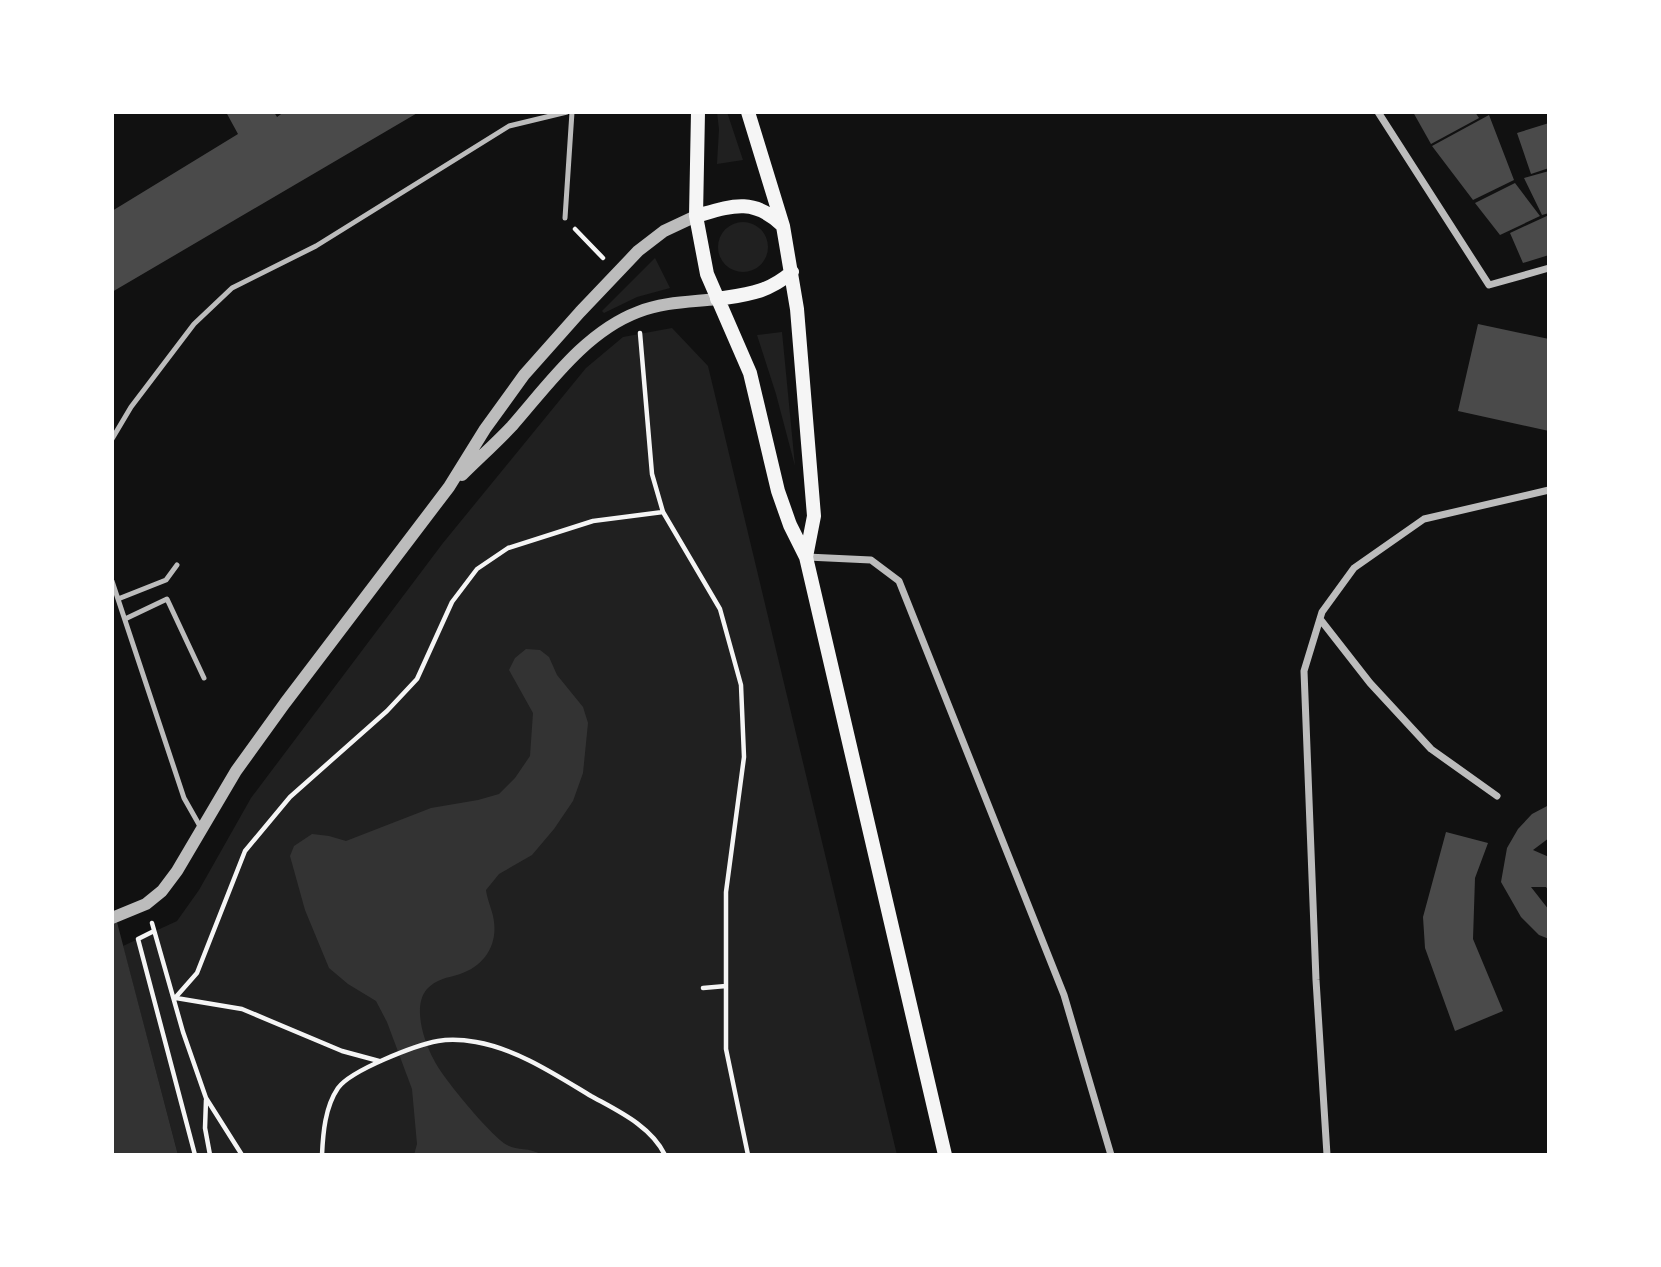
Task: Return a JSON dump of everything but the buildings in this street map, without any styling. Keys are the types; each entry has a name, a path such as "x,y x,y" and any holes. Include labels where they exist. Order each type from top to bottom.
{"main road":[{"path":"698,112 696,216 707,274 750,373 778,491 790,525 806,557 945,1155"},
{"path":"748,112 783,226 792,272 814,516 806,557"},
{"path":"696,216 737,205 756,207 783,226"},
{"path":"717,299 756,294 776,285 792,272"}],"street":[{"path":"1378,112 1489,285 1549,268"},
{"path":"112,918 146,904 162,891 177,871 236,771 449,487 485,429 524,375 638,251 664,231 696,216"},
{"path":"449,487 509,429 556,375 597,335 637,312 663,305 717,299"},
{"path":"1327,1155 1316,980 1304,671 1322,612 1354,568 1424,519 1549,490"},
{"path":"806,557 871,560 899,581 1064,995 1111,1155"},
{"path":"1320,619 1370,683 1431,749 1497,796"}],"lane":[{"path":"112,439 131,407 194,324 232,288 316,246 509,126 569,112 565,218"},
{"path":"118,599 166,580 177,565"},
{"path":"112,581 184,797 201,828"},
{"path":"125,619 167,599 204,678"}],"path":[{"path":"565,218 617,273"},
{"path":"637,312 652,474 663,512 720,609 741,685 744,757 726,892 726,1049 748,1155"},
{"path":"175,998 197,973 245,851 289,797 387,711 417,679 452,602 477,569 508,548 593,521 663,512"},
{"path":"146,904 183,1032 206,1098 242,1155"},
{"path":"154,931 138,939 195,1155"},
{"path":"703,988 726,986"},
{"path":"175,998 242,1009 342,1051 379,1061"},
{"path":"322,1155 326,1116 339,1087 358,1072 379,1061 439,1041 475,1041 514,1054 635,1121 659,1143 665,1155"},
{"path":"206,1098 205,1128 210,1155"}],"shaded area":[{"path":"717,112 727,112 743,160 717,164"},
{"path":"743,222 761,229 768,247 761,265 743,272 725,265 718,247 725,229"},
{"path":"655,258 670,288 637,297 604,313 602,311"},
{"path":"672,328 708,366 897,1155 178,1155 123,946 177,921 199,890 251,798 443,543 586,368 623,337"},
{"path":"782,332 795,466 757,335"},
{"path":"526,649 540,650 549,657 557,675 583,707 588,723 583,773 573,801 554,829 532,855 499,874 486,890 494,926 489,952 469,970 430,986 423,996 420,1014 423,1034 434,1060 468,1106 507,1145 542,1155 414,1155 417,1144 412,1089 387,1022 376,1001 348,984 329,968 305,910 290,856 294,846 312,834 346,841 431,808 499,794 515,778 530,756 533,713 509,670 515,658"},
{"path":"112,903 178,1155 112,1155"}]}
